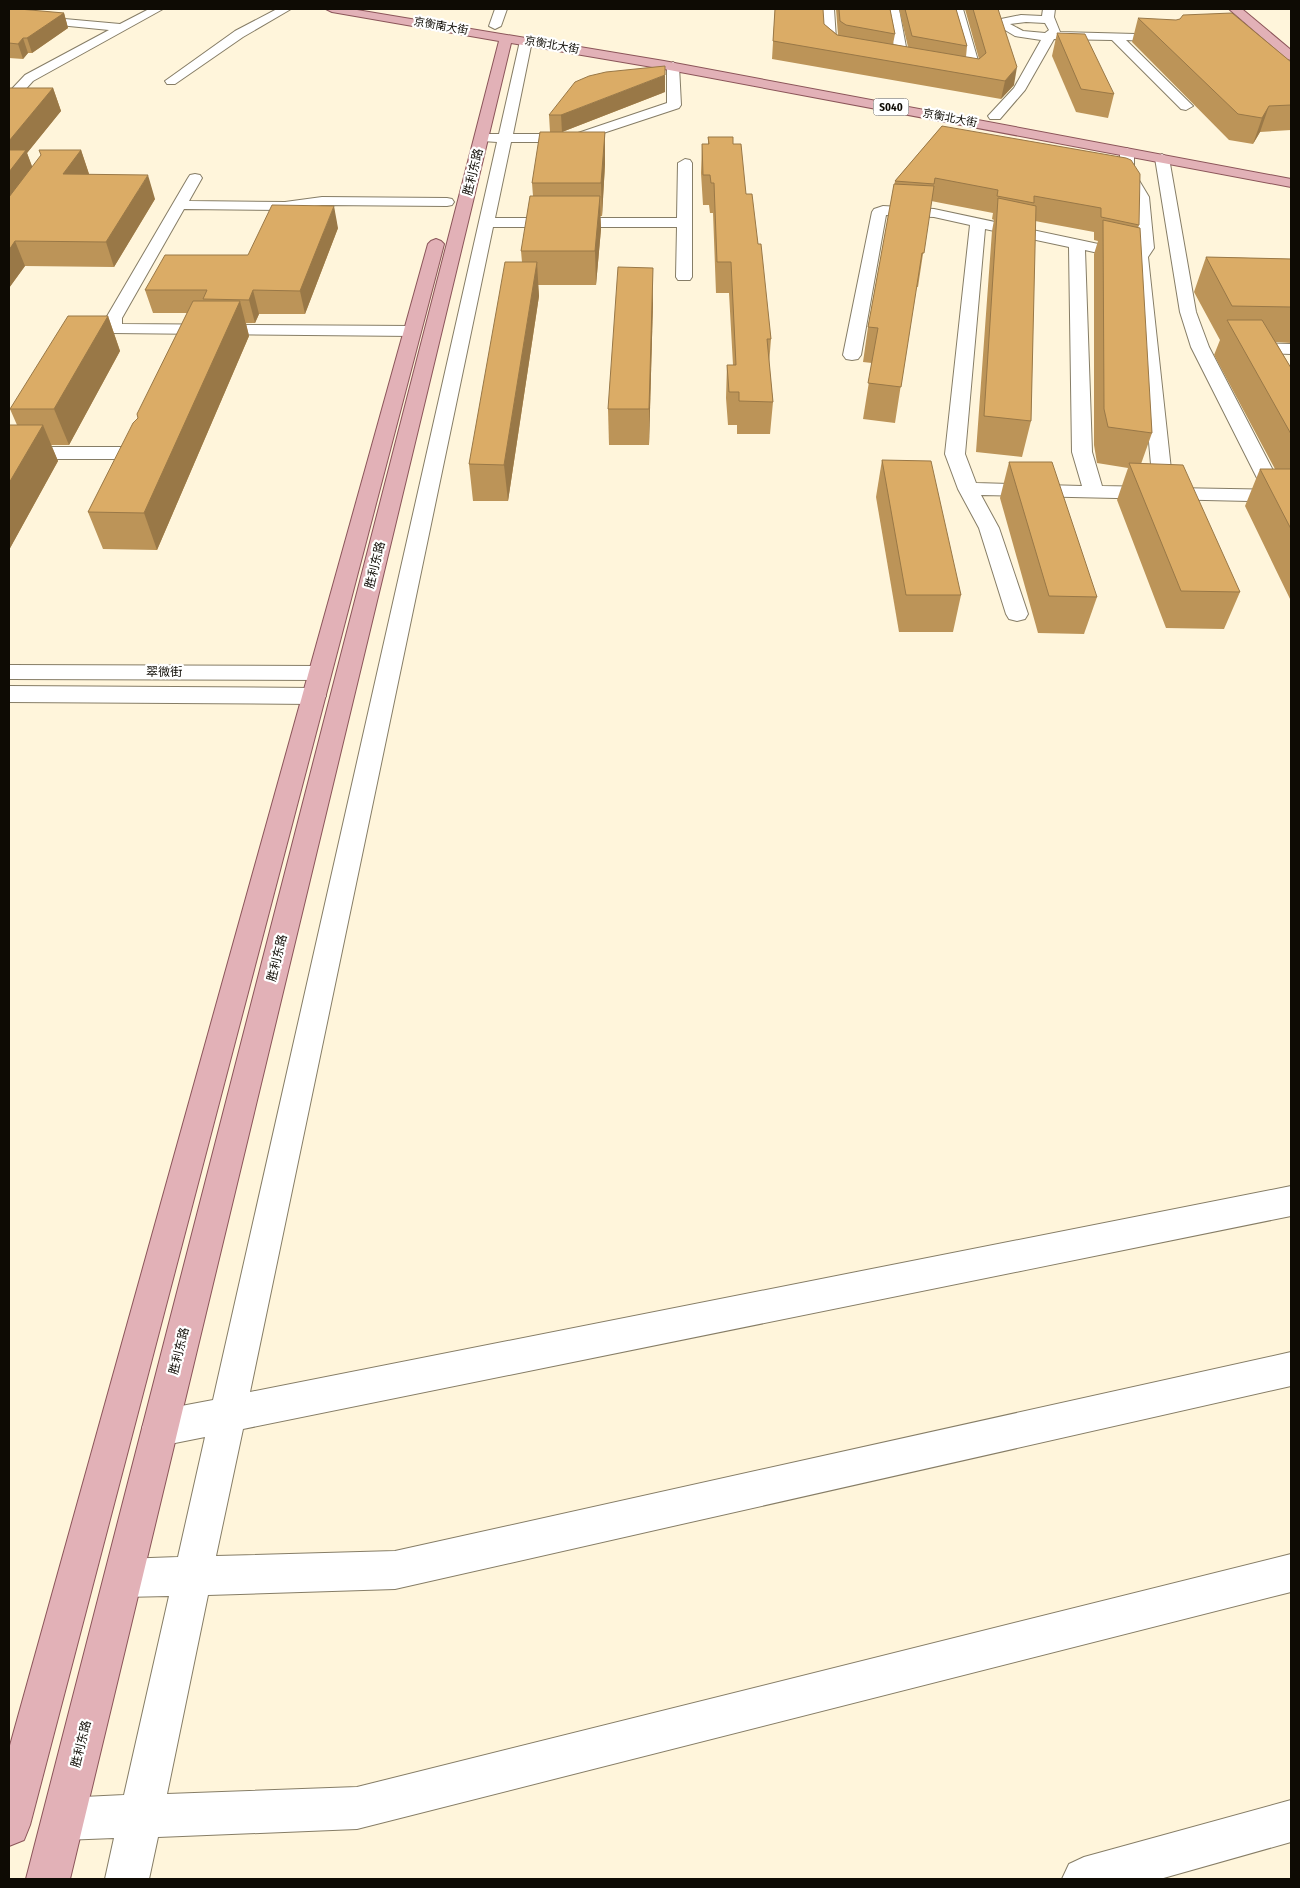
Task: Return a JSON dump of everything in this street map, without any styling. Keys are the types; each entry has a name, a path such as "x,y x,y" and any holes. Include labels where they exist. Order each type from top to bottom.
{"main road":[{"name":"京衡南大街","path":"332,9 504,35"},
{"name":"京衡南大街","path":"392,9 504,35"},
{"path":"1236,9 1291,56"},
{"name":"京衡北大街","path":"504,35 1291,183"},
{"name":"京衡北大街","path":"504,35 685,59 1291,171"},
{"name":"胜利东路","path":"9,1826 447,202 504,35"},
{"name":"胜利东路","path":"48,1879 160,1428 493,138"}],"street":[{"path":"9,99 29,78 157,9"},
{"path":"170,81 239,34 285,9"},
{"name":"胜利东路","path":"501,9 504,35"},
{"path":"828,9 830,41 840,47 866,52"},
{"path":"893,9 902,58"},
{"path":"938,64 975,71 957,9"},
{"path":"995,116 1019,90 1050,36 1055,31 1049,14 1005,21 1004,25 1024,35 1050,36 1169,38"},
{"path":"9,17 122,28"},
{"path":"127,1879 488,218 493,138 504,35"},
{"path":"1116,37 1186,106"},
{"path":"493,138 576,138 674,105 673,66"},
{"path":"1127,152 1127,172 1142,197 1146,248 1140,257 1164,494"},
{"path":"1162,158 1188,312 1200,347 1268,480"},
{"path":"684,276 685,163"},
{"path":"195,178 114,318 114,326 118,329 412,331"},
{"path":"179,205 285,206 322,201 447,202"},
{"path":"852,355 879,212 891,209 934,213 1140,257"},
{"path":"488,218 684,219"},
{"path":"978,222 955,454 968,489 989,528 1017,614"},
{"path":"1077,243 1082,452 1094,492"},
{"path":"1200,347 1291,349"},
{"path":"9,452 139,453"},
{"path":"968,489 1291,496"},
{"name":"翠微街","path":"9,672 317,684"},
{"name":"翠微街","path":"9,694 317,684"},
{"path":"160,1428 1291,1201"},
{"path":"122,1578 395,1570 1291,1369"},
{"path":"63,1818 357,1808 1291,1574"},
{"path":"1084,1879 1291,1821"}],"building":[{"path":"9,9 64,13 27,38 23,38 18,44 9,43"},
{"path":"775,9 823,9 824,24 837,35 979,59 986,53 973,9 998,9 1017,67 1005,81 773,41"},
{"path":"839,9 890,9 895,34 846,25 840,21"},
{"path":"905,9 956,9 967,46 912,36"},
{"path":"1232,13 1291,62 1291,105 1269,106 1262,118 1238,114 1138,18 1176,20 1180,19 1183,15"},
{"path":"1057,33 1085,34 1114,94 1081,89"},
{"path":"665,66 665,75 561,115 549,115 575,82 589,76 606,72"},
{"path":"9,88 53,88 9,141"},
{"path":"942,126 1131,160 1140,174 1139,225 1101,217 1101,208 1034,196 1034,203 997,196 998,190 935,178 934,184 895,181"},
{"path":"540,132 605,132 601,183 532,183"},
{"path":"708,137 733,137 733,144 741,144 746,194 752,194 758,244 761,244 771,339 767,339 773,402 739,401 739,392 729,392 727,365 736,365 731,262 717,262 714,183 711,183 710,175 703,175 702,144 709,144"},
{"path":"9,150 26,150 9,172"},
{"path":"39,150 81,150 63,174 148,175 106,242 15,241 9,250 9,197 41,155"},
{"path":"894,184 934,186 901,387 868,383 878,328 868,327"},
{"path":"530,196 600,196 595,251 521,251"},
{"path":"998,198 1036,206 1031,421 984,416"},
{"path":"272,205 334,206 300,291 253,290 249,300 203,299 207,290 145,290 165,255 248,255"},
{"path":"1103,220 1140,228 1152,433 1108,427 1104,409"},
{"path":"1206,257 1291,259 1291,307 1232,306"},
{"path":"505,262 537,262 504,465 469,464"},
{"path":"618,267 653,268 649,409 608,409"},
{"path":"193,301 240,301 144,513 88,512 133,423 138,418 137,414"},
{"path":"68,316 108,316 54,409 10,409"},
{"path":"1227,320 1262,320 1291,368 1291,434"},
{"path":"9,425 43,425 9,483"},
{"path":"882,460 931,461 961,595 906,595"},
{"path":"1009,462 1052,462 1097,597 1049,596"},
{"path":"1129,463 1183,465 1240,592 1181,591"},
{"path":"1260,469 1291,469 1291,529"}]}
